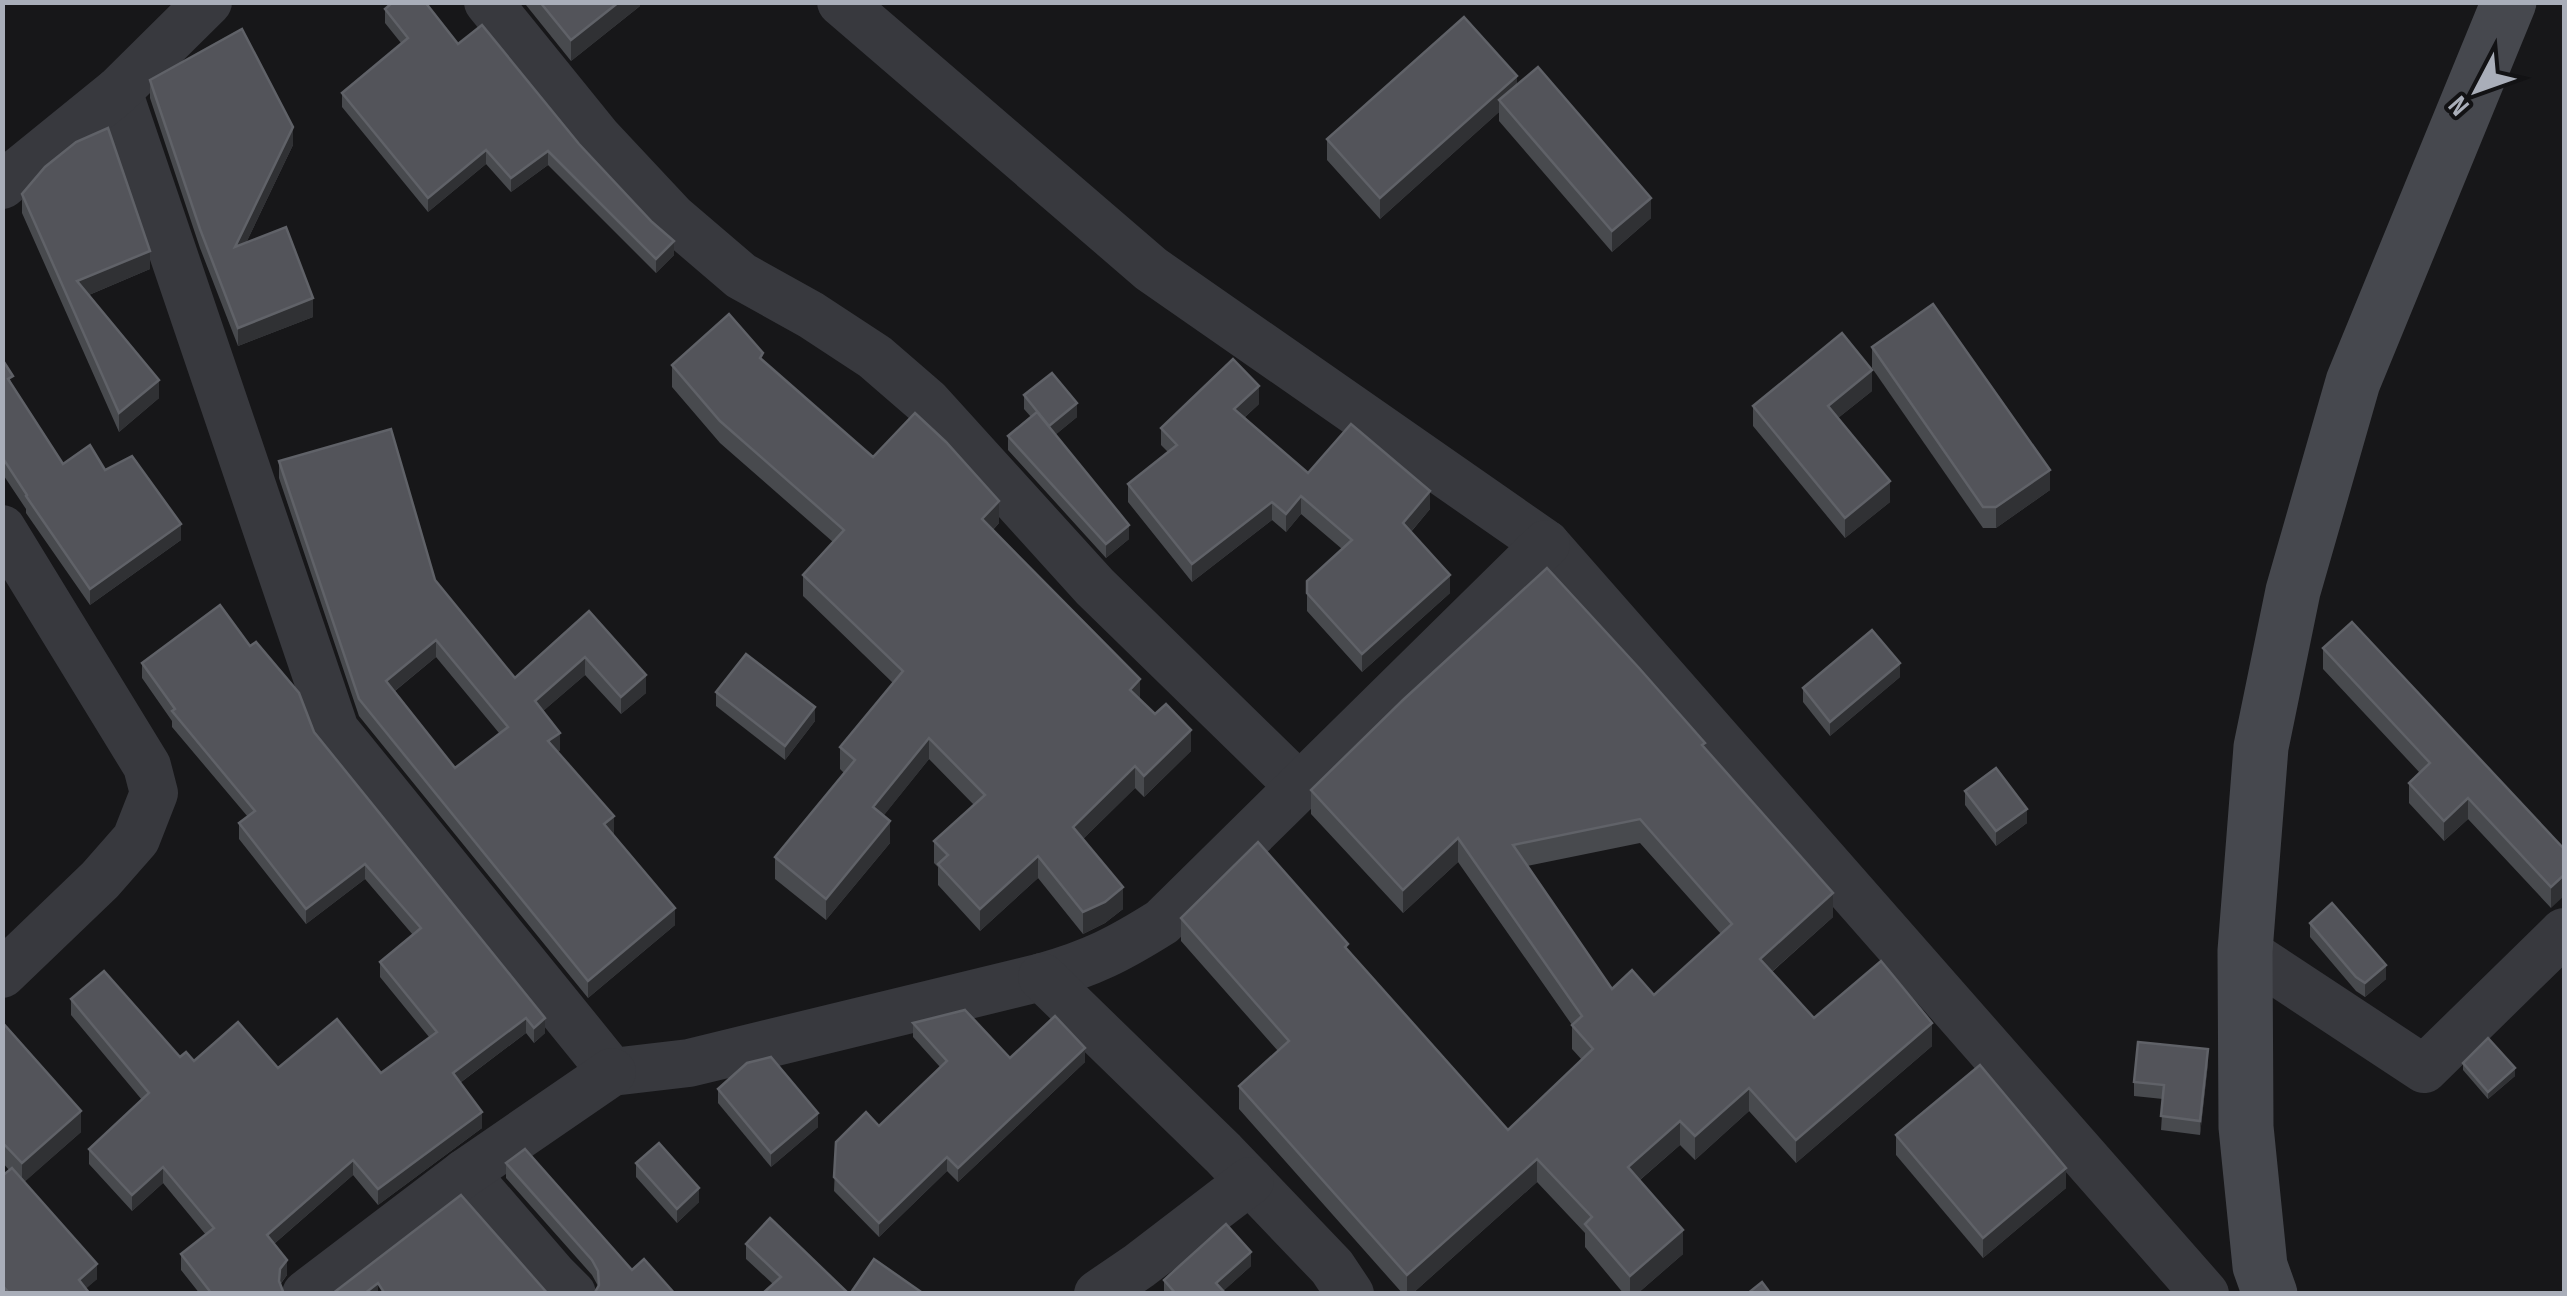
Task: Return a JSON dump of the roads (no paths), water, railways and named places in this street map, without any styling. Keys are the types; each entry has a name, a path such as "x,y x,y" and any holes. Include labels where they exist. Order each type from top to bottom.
{"street":[{"path":"2,185 118,90 208,2"},
{"path":"488,2 599,139 672,216 741,276 875,356 927,402 1095,586 1300,787"},
{"path":"841,2 1151,270 1546,544 2205,1294"},
{"path":"2256,1284 2246,1127 2244,951 2261,747 2293,591 2353,382 2508,2"},
{"path":"118,90 335,730 612,1072"},
{"path":"2,529 147,766 154,793 136,839 100,880 2,974"},
{"path":"306,1294 465,1173 612,1072 689,1063 1042,976 1086,964 1124,947 1162,922 1546,544"},
{"path":"2244,951 2424,1069 2564,932"},
{"path":"1042,976 1250,1181 1332,1267 1350,1294"},
{"path":"465,1173 572,1294"},
{"path":"1098,1294 1250,1181"}]}
